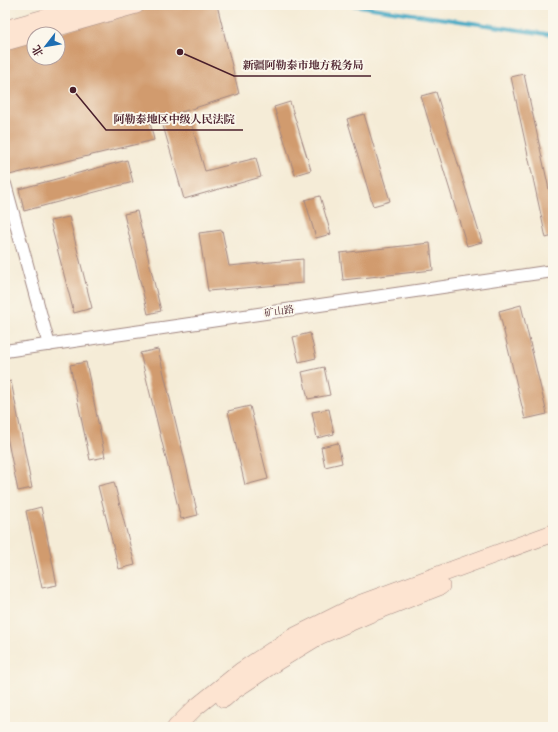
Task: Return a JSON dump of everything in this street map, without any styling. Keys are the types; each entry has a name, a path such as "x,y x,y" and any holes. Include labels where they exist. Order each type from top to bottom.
{"main road":[{"path":"5,29 91,5"},
{"path":"5,42 136,5"},
{"path":"176,727 195,708 241,671 291,638 359,604 553,534"},
{"path":"190,727 234,691 278,661 319,636 372,613 553,545"}],"street":[{"path":"5,184 49,345"},
{"name":"矿山路","path":"5,351 553,271"}],"building":[{"path":"136,5 217,5 239,94 150,122 154,140 5,176 5,42 26,36 26,66 66,66 66,31"},
{"path":"524,74 553,208 553,236 546,238 511,77"},
{"path":"436,92 482,242 467,246 421,96"},
{"path":"290,102 311,170 295,175 274,107"},
{"path":"364,114 390,201 373,206 347,119"},
{"path":"189,116 205,171 256,158 261,177 184,199 162,122"},
{"path":"127,160 133,182 24,211 19,189"},
{"path":"320,196 331,234 316,238 305,200"},
{"path":"137,211 161,311 148,314 124,214"},
{"path":"69,217 92,308 74,313 50,221"},
{"path":"222,230 229,266 303,259 303,283 208,291 199,233"},
{"path":"430,243 433,270 343,280 340,253"},
{"path":"521,305 547,414 525,419 499,311"},
{"path":"310,333 316,358 299,362 293,337"},
{"path":"158,349 198,515 181,519 140,353"},
{"path":"86,362 105,457 90,460 70,365"},
{"path":"324,367 330,395 308,399 302,372"},
{"path":"11,381 32,488 18,491 5,427 5,383"},
{"path":"250,406 268,479 245,485 228,411"},
{"path":"329,409 334,434 317,438 312,412"},
{"path":"338,443 342,463 325,467 321,447"},
{"path":"114,482 135,565 119,569 98,486"},
{"path":"41,507 57,585 42,588 26,511"}],"waterway":[{"path":"352,5 553,35"}],"place":[{"name":"新疆阿勒泰市地方税务局","path":"180,52"},
{"name":"阿勒泰地区中级人民法院","path":"73,90"}]}
